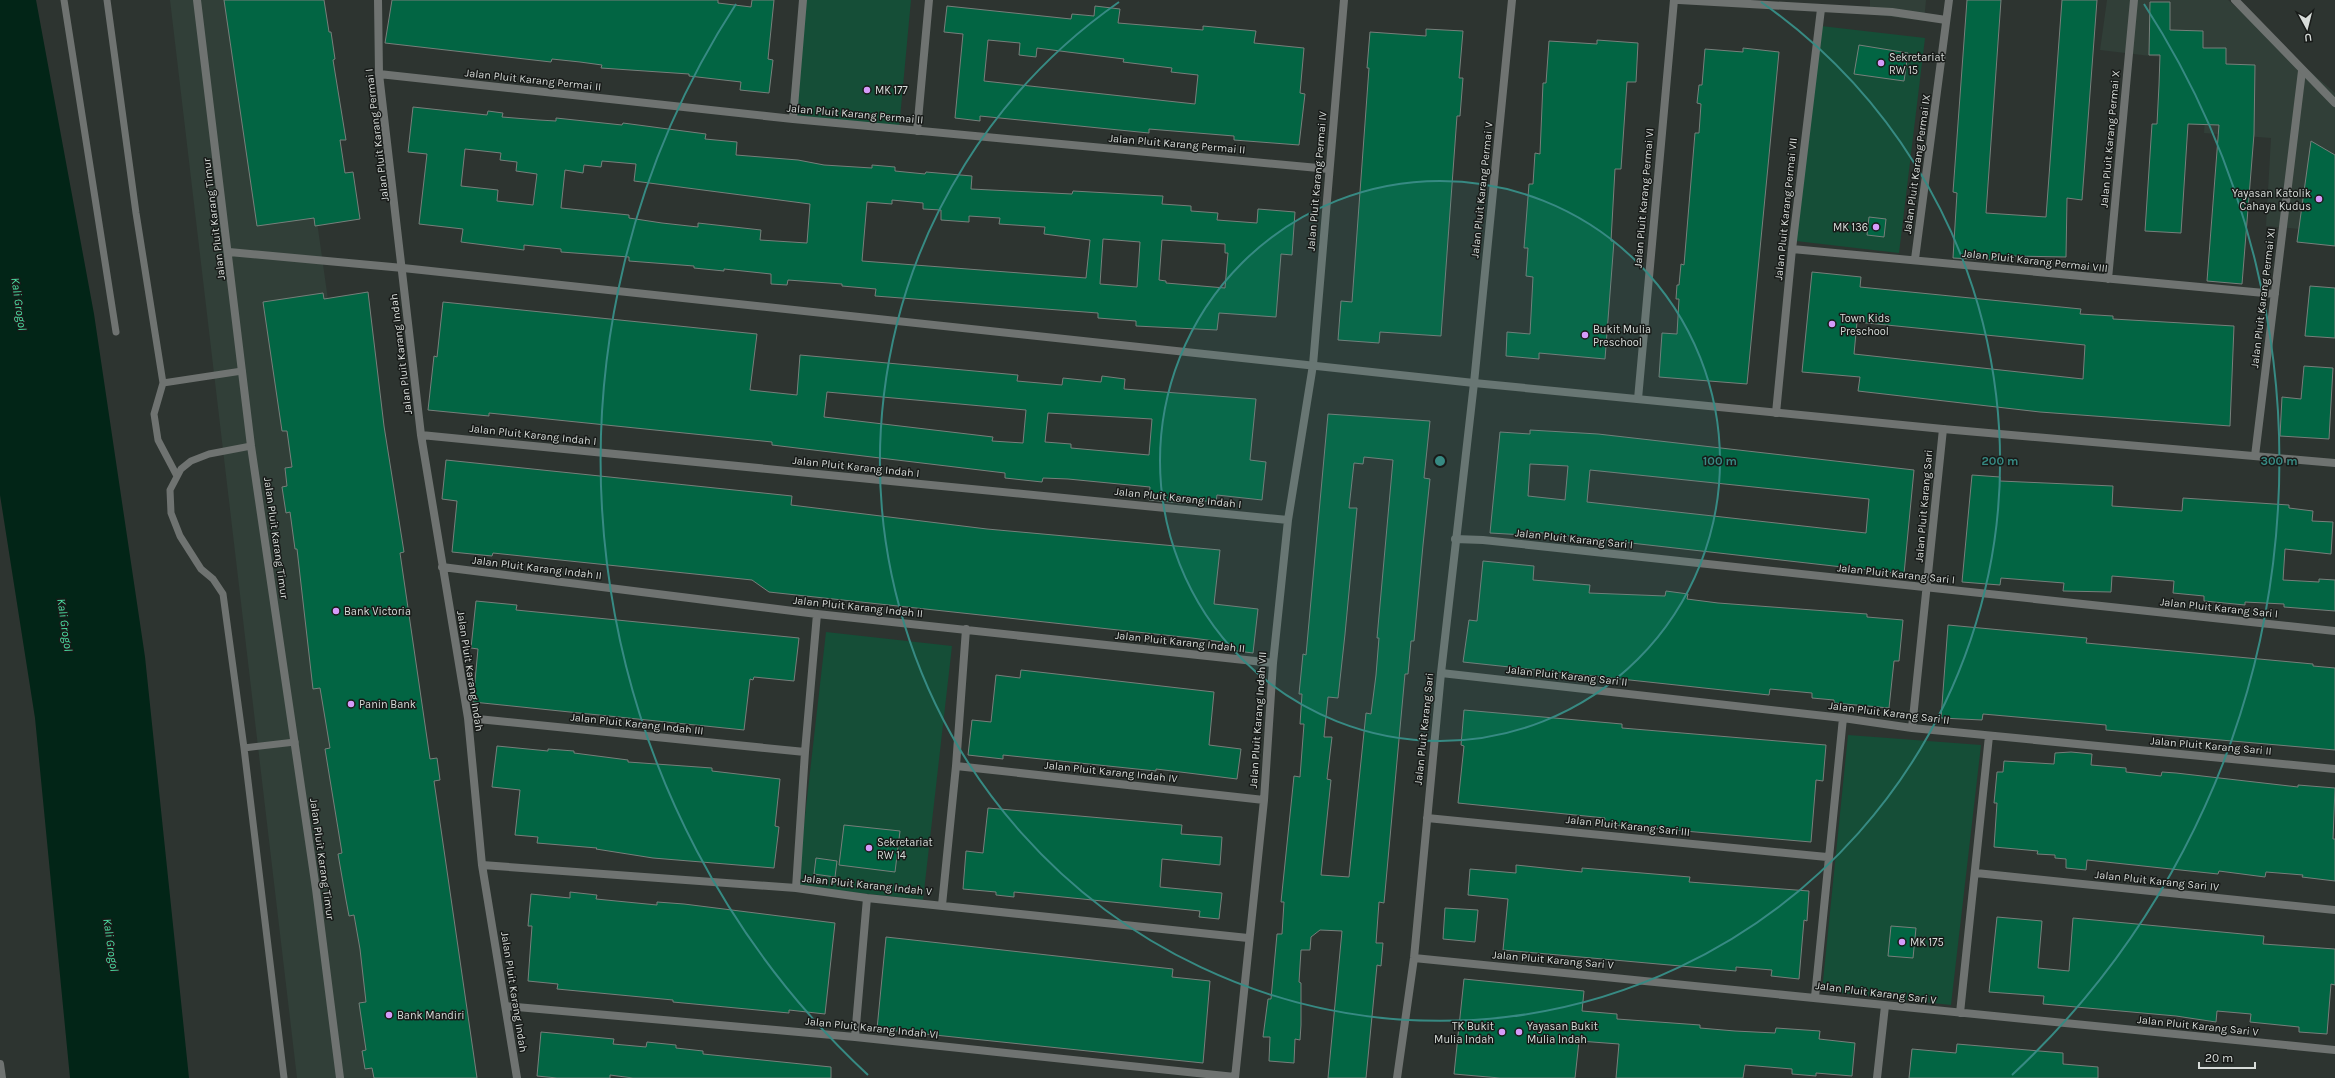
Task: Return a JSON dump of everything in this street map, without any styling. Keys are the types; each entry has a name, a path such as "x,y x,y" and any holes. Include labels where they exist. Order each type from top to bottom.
{"street":[{"name":"Jalan Pluit Karang Timur","path":"197,0 229,252 251,446 295,742 340,1078"},
{"name":"Jalan Pluit Karang Permai I","path":"378,0 380,74 403,268"},
{"path":"793,119 803,0"},
{"path":"917,131 929,0"},
{"name":"Jalan Pluit Karang Permai IV","path":"1313,365 1344,0"},
{"name":"Jalan Pluit Karang Permai V","path":"1474,383 1512,0"},
{"name":"Jalan Pluit Karang Permai VI","path":"1638,399 1674,0"},
{"path":"1679,0 1892,12 1946,20"},
{"name":"Jalan Pluit Karang Permai IX","path":"1915,259 1948,0"},
{"name":"Jalan Pluit Karang Permai X","path":"2108,279 2134,0"},
{"path":"2235,0 2302,71 2335,103"},
{"name":"Jalan Pluit Karang Permai VII","path":"1776,413 1792,249 1821,9"},
{"name":"Jalan Pluit Karang Permai XI","path":"2255,456 2302,71"},
{"name":"Jalan Pluit Karang Permai II","path":"380,74 793,119 1329,169"},
{"name":"Jalan Pluit Karang Permai VIII","path":"1792,249 1915,259 2012,271 2275,294"},
{"path":"229,252 403,268 894,322 1474,383 1944,429 2335,463"},
{"name":"Jalan Pluit Karang Indah","path":"403,268 421,435 468,718 482,865 517,1078"},
{"name":"Jalan Pluit Karang Indah VII","path":"1235,1078 1248,938 1264,800 1273,663 1288,520 1313,365"},
{"name":"Jalan Pluit Karang Sari","path":"1397,1078 1414,958 1441,673 1455,539 1474,383"},
{"name":"Jalan Pluit Karang Sari","path":"1912,728 1944,429"},
{"name":"Jalan Pluit Karang Indah I","path":"421,435 1288,520"},
{"name":"Jalan Pluit Karang Sari I","path":"1455,539 1483,540 1928,589 2335,631"},
{"name":"Jalan Pluit Karang Indah II","path":"442,567 817,614 1273,663"},
{"path":"796,888 804,752 817,614"},
{"path":"942,905 956,766 966,629"},
{"name":"Jalan Pluit Karang Sari II","path":"1441,673 1843,718 1912,728 2335,769"},
{"name":"Jalan Pluit Karang Indah III","path":"468,718 804,752"},
{"path":"1815,996 1843,718"},
{"path":"1960,1013 1976,873 1989,736"},
{"name":"Jalan Pluit Karang Indah IV","path":"956,766 1264,800"},
{"name":"Jalan Pluit Karang Sari III","path":"1427,818 1828,857"},
{"name":"Jalan Pluit Karang Indah V","path":"482,865 796,888 867,898 1248,938"},
{"name":"Jalan Pluit Karang Sari IV","path":"1976,873 2335,910"},
{"path":"855,1037 867,898"},
{"name":"Jalan Pluit Karang Sari V","path":"1414,958 1815,996 1884,1006 2335,1050"},
{"name":"Jalan Pluit Karang Indah VI","path":"506,1006 855,1037 1235,1078"},
{"path":"1877,1078 1884,1006"},
{"path":"0,1064 2,1078"}],"lane":[{"path":"64,0 116,332"},
{"path":"107,0 136,213 163,383 154,414 158,440 177,476"},
{"path":"163,383 242,371"},
{"path":"251,446 209,454 185,464 170,490 171,513 180,536 201,569 213,579 223,594 244,748 284,1078"},
{"path":"244,748 295,742"}],"shaded area":[{"path":"170,0 286,0 437,1078 297,1078"},
{"path":"800,0 911,0 899,129 789,119"},
{"path":"1870,0 1926,0 1924,21 1870,14"},
{"path":"2107,0 2228,0 2335,93 2335,232 2266,226 2271,138 2204,133 2209,63 2100,50"},
{"path":"1821,26 1925,38 1899,253 1796,241"},
{"path":"826,632 952,646 923,900 797,886"},
{"path":"1848,735 1981,745 1951,1005 1822,991"}],"water":[{"name":"Kali Grogol","path":"0,0 36,0 94,314 145,657 189,1078 70,1078 35,718 0,495"}],"building":[{"path":"224,0 324,0 329,32 331,32 335,59 333,60 346,140 340,140 345,173 353,172 360,219 315,226 314,218 257,226"},
{"path":"392,0 718,0 718,3 751,7 752,0 774,0 768,59 773,60 769,93 740,90 741,82 689,76 689,74 601,68 602,65 580,62 552,59 551,62 385,43"},
{"path":"1967,0 2001,0 1986,213 2046,217 2062,0 2097,0 2082,200 2067,198 2066,257 2012,256 2011,261 1953,258 1957,193 1953,192"},
{"path":"2150,2 2170,2 2170,30 2203,31 2203,48 2226,48 2226,64 2255,65 2254,134 2242,284 2207,281 2219,125 2188,124 2181,233 2145,231 2152,124 2157,124 2160,55 2149,55"},
{"path":"947,6 1071,19 1072,14 1094,16 1095,6 1120,9 1118,23 1203,30 1203,26 1256,31 1254,43 1304,48 1300,93 1305,94 1299,145 1234,140 1234,136 1149,129 1149,133 980,116 980,121 955,118 963,34 944,32","holes":["988,40 1020,43 1019,55 1036,57 1037,48 1124,59 1123,62 1172,68 1171,72 1198,75 1195,104 984,81"]},
{"path":"1426,29 1463,31 1459,78 1463,78 1460,116 1457,116 1441,336 1380,332 1379,343 1338,340 1341,301 1352,302 1369,68 1367,68 1370,32 1426,36"},
{"path":"1597,40 1638,43 1636,82 1627,82 1621,169 1615,169 1611,241 1614,241 1605,359 1539,353 1539,359 1506,356 1507,332 1530,334 1533,277 1526,276 1528,248 1524,248 1529,184 1533,184 1535,153 1540,154 1543,83 1546,83 1549,41 1597,44"},
{"name":"Sekretariat RW 15","path":"1859,45 1908,53 1904,81 1854,74"},
{"path":"1743,48 1779,52 1747,384 1659,377 1662,333 1677,334 1679,299 1676,299 1677,285 1679,285 1681,264 1684,265 1695,133 1699,133 1701,104 1697,103 1699,85 1702,85 1705,49 1743,52"},
{"path":"413,107 487,115 488,111 503,113 502,117 539,120 556,121 556,118 622,125 623,123 706,134 705,139 737,142 736,155 798,160 824,165 872,168 872,165 895,167 895,171 925,174 926,172 972,176 971,189 1072,194 1073,191 1163,196 1162,204 1191,206 1191,211 1218,213 1217,220 1257,223 1258,209 1295,212 1292,255 1281,254 1276,317 1219,313 1217,330 1136,326 1136,321 1098,318 1098,313 875,296 876,289 842,286 842,284 788,280 787,285 771,284 771,274 724,269 724,271 694,268 694,266 629,261 629,257 561,252 561,249 524,245 524,250 461,242 463,229 419,224 427,154 408,152","holes":["465,149 501,153 500,160 517,162 516,171 537,174 533,205 497,201 498,190 461,186","602,161 636,164 634,181 810,204 807,243 760,240 761,230 698,223 698,227 629,218 629,215 561,208 565,170 583,173 584,165 601,167","892,200 923,203 923,209 941,210 941,220 969,222 969,216 1000,218 999,224 1045,227 1044,234 1090,240 1086,278 862,261 867,202 892,204","1103,239 1140,242 1137,287 1100,284","1162,240 1225,244 1225,253 1228,253 1225,288 1166,283 1166,281 1159,280"]},
{"name":"Yayasan Katolik Cahaya Kudus","path":"2311,141 2335,155 2335,246 2297,242"},
{"name":"MK 136","path":"1869,217 1886,219 1884,237 1867,235"},
{"path":"1812,272 1861,277 1860,287 2081,309 2080,314 2113,316 2113,319 2234,326 2230,426 2040,412 1858,391 1860,377 1802,372","holes":["1857,322 2085,345 2083,379 1854,354"]},
{"path":"2310,286 2335,288 2335,338 2305,336"},
{"path":"368,292 384,426 404,552 400,553 430,759 437,758 440,780 434,781 477,1078 374,1078 372,1068 365,1069 362,1051 366,1050 359,1003 366,1002 360,949 354,915 349,916 338,854 342,853 325,749 330,748 320,688 313,689 297,549 295,549 290,512 286,513 282,487 287,486 285,468 292,467 287,431 282,431 263,302 323,293 324,299"},
{"path":"443,302 757,334 750,390 797,395 800,355 1018,375 1017,381 1062,385 1063,378 1101,382 1102,376 1125,379 1124,389 1256,399 1250,460 1266,462 1262,500 1217,495 1216,502 1181,499 1181,503 1149,500 1150,487 1068,479 1043,478 1042,482 1005,478 1005,473 772,445 772,442 489,413 489,416 428,410 434,356 437,357","holes":["827,392 1026,410 1023,443 992,441 993,437 824,417","1048,413 1152,419 1149,455 1071,448 1071,444 1045,442"]},
{"path":"2304,366 2333,368 2329,439 2280,436 2282,397 2301,399"},
{"path":"1328,414 1430,421 1424,478 1430,479 1414,641 1411,641 1408,674 1405,674 1384,903 1379,902 1376,943 1383,943 1381,966 1377,965 1366,1078 1328,1078 1342,931 1320,930 1311,937 1310,950 1301,950 1299,982 1301,983 1301,1025 1300,1040 1295,1039 1294,1063 1269,1061 1270,1037 1263,1037 1268,999 1271,999 1277,934 1282,934 1284,902 1281,902 1294,776 1300,777 1304,724 1300,724 1302,694 1299,694 1303,654 1306,655","holes":["1364,457 1393,460 1377,638 1379,638 1376,675 1371,714 1366,713 1349,877 1321,875 1331,780 1327,779 1332,737 1324,737 1328,697 1338,698 1357,508 1349,508 1354,463 1363,464"]},
{"path":"1530,430 1598,434 1914,470 1904,574 1525,531 1525,535 1490,533 1500,432 1530,434","holes":["1530,464 1568,466 1565,500 1528,496","1590,470 1869,499 1866,533 1587,502"]},
{"path":"446,460 792,496 791,505 987,529 1220,550 1214,604 1258,609 1253,653 1222,649 1223,642 1192,638 769,592 752,580 493,553 492,556 452,552 457,501 442,499"},
{"path":"1972,475 2000,477 2000,481 2113,486 2112,506 2182,511 2183,498 2289,505 2289,508 2313,511 2312,521 2333,522 2331,554 2285,549 2283,580 2319,582 2319,579 2335,580 2335,611 2284,607 2284,604 2245,602 2245,605 2204,601 2204,596 2173,593 2174,581 2112,576 2111,592 2063,591 2064,583 2001,578 2000,585 1962,582"},
{"path":"1483,561 1534,566 1533,580 1590,585 1589,593 1665,596 1666,591 1688,594 1687,599 1718,603 1867,614 1867,617 1903,620 1899,661 1894,661 1889,708 1834,703 1834,700 1812,698 1812,693 1770,689 1769,695 1463,662 1469,620 1477,621"},
{"path":"476,601 517,605 516,610 799,638 794,681 754,677 753,680 750,679 744,730 473,702 478,649 471,648"},
{"path":"1948,625 2087,638 2086,643 2313,664 2313,666 2335,668 2335,750 2106,730 2106,725 1983,714 1982,720 1941,718"},
{"path":"1021,670 1214,692 1209,745 1241,749 1237,779 1156,769 1156,771 1003,755 1003,759 968,755 972,720 991,722 996,675 1020,678"},
{"path":"1464,710 1622,724 1622,728 1826,745 1823,781 1816,780 1811,842 1604,824 1605,818 1458,803 1464,746 1461,745"},
{"path":"497,746 548,751 548,749 574,751 574,753 628,760 628,762 712,768 712,771 780,779 775,826 779,827 774,868 653,858 596,849 597,848 537,843 538,837 515,835 520,790 492,787"},
{"path":"2071,752 2092,754 2091,765 2126,768 2126,772 2161,776 2162,772 2176,773 2298,787 2298,785 2335,788 2333,839 2335,839 2335,881 2302,877 2303,875 2266,872 2265,877 2219,871 2218,874 2087,860 2086,870 2066,868 2066,859 2055,858 2055,855 2037,854 2038,851 1994,847 1997,803 1994,803 1997,772 2003,772 2004,761 2054,764 2055,753"},
{"path":"988,808 1182,825 1181,834 1222,837 1220,865 1162,859 1160,887 1222,893 1219,919 1199,917 1200,911 1014,892 1014,897 996,895 996,892 963,889 966,851 983,853"},
{"name":"Sekretariat RW 14","path":"844,825 900,831 895,872 839,865"},
{"path":"816,858 837,861 835,877 814,874"},
{"path":"1516,865 1582,872 1582,868 1690,877 1689,882 1809,891 1807,921 1804,920 1799,979 1771,976 1772,970 1736,967 1736,971 1503,950 1508,899 1468,895 1470,869 1516,873"},
{"path":"570,892 597,895 596,899 657,905 657,902 684,904 835,923 825,1014 789,1010 789,1013 673,1002 673,1000 557,989 558,984 528,981 532,926 528,926 531,894 570,898"},
{"path":"1445,908 1478,910 1475,942 1443,939"},
{"path":"1997,917 2042,921 2038,968 2069,971 2073,918 2264,936 2263,944 2335,949 2335,985 2331,984 2327,1034 2299,1032 2299,1027 2250,1022 2251,1014 2217,1011 2216,1022 2176,1016 2043,1004 2044,996 1989,992"},
{"name":"MK 175","path":"1891,926 1916,928 1913,958 1888,956"},
{"path":"886,937 1173,969 1172,977 1210,981 1203,1063 877,1029"},
{"path":"1464,979 1584,991 1582,1011 1617,1014 1617,1019 1700,1025 1700,1028 1735,1031 1775,1033 1776,1028 1820,1031 1819,1039 1855,1043 1852,1076 1816,1073 1816,1076 1792,1074 1792,1069 1745,1065 1743,1078 1616,1078 1619,1044 1579,1041 1575,1078 1500,1078 1454,1074"},
{"path":"541,1032 614,1039 613,1044 646,1047 647,1042 676,1045 676,1048 703,1051 703,1054 831,1067 831,1078 633,1078 610,1075 610,1078 557,1078 537,1076"},
{"path":"1957,1044 2063,1053 2063,1064 2098,1067 2098,1078 1909,1078 1912,1049 1956,1053"}],"place":[{"name":"Sekretariat RW 15","path":"1881,63"},
{"name":"MK 177","path":"867,90"},
{"name":"Yayasan Katolik Cahaya Kudus","path":"2319,199"},
{"name":"MK 136","path":"1876,227"},
{"name":"Town Kids Preschool","path":"1832,324"},
{"name":"Bukit Mulia Preschool","path":"1585,335"},
{"name":"Bank Victoria","path":"336,611"},
{"name":"Panin Bank","path":"351,704"},
{"name":"Sekretariat RW 14","path":"869,848"},
{"name":"MK 175","path":"1902,942"},
{"name":"Bank Mandiri","path":"389,1015"},
{"name":"TK Bukit Mulia Indah","path":"1502,1032"},
{"name":"Yayasan Bukit Mulia Indah","path":"1519,1032"}]}
